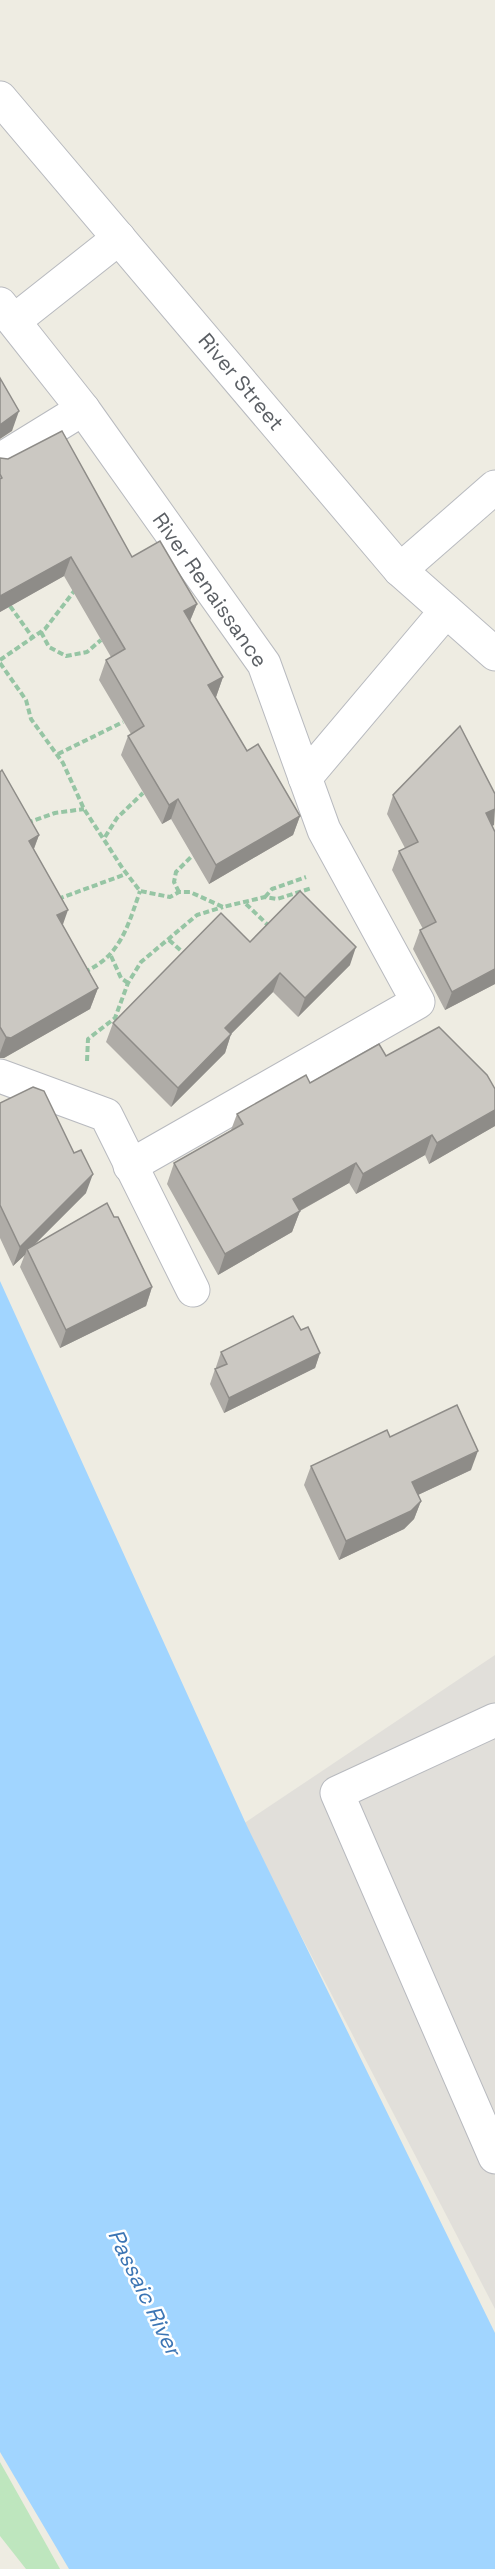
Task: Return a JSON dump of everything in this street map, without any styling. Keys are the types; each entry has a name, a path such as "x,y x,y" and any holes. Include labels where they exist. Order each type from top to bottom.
{"street":[{"name":"River Street","path":"0,98 400,570 495,654"},
{"path":"7,312 119,238"},
{"name":"River Renaissance","path":"7,312 83,409 264,664 324,830 418,1002 130,1166"},
{"path":"0,460 83,409"},
{"path":"400,570 495,487"},
{"path":"305,778 446,611"},
{"path":"0,1076 106,1115 193,1290"},
{"path":"495,1720 337,1793 495,2157"}],"path":[{"path":"80,586 41,632 0,662 26,700 31,719 58,754 84,809 105,838 126,874 140,891 170,897 179,892 205,897 223,907"},
{"path":"10,606 33,638"},
{"path":"41,632 49,647 66,656 87,651 101,640"},
{"path":"58,754 123,722"},
{"path":"105,838 117,818 143,793"},
{"path":"22,826 55,813 84,809"},
{"path":"179,892 174,882 176,872 192,856"},
{"path":"54,902 126,874"},
{"path":"265,897 272,889 312,875"},
{"path":"87,1061 88,1039 116,1018 128,983 141,962 169,940 182,925 197,915 223,907 265,897 278,899 320,885"},
{"path":"77,973 96,967 111,956 123,938 140,891"},
{"path":"246,903 273,931"},
{"path":"169,940 189,957"},
{"path":"111,956 121,978 128,983"}],"shaded area":[{"path":"495,1655 495,2309 243,1824"}],"green space":[{"path":"0,2462 60,2569 26,2569 0,2536"}],"water":[{"name":"Passaic River","path":"0,1281 247,1826 495,2333 495,2569 69,2569 0,2452"}],"building":[{"path":"0,378 19,411 0,425"},
{"path":"62,431 132,557 160,541 197,604 184,611 223,677 208,685 247,751 258,744 300,816 216,865 178,799 169,805 128,736 144,726 106,660 125,649 71,557 0,596 0,479 2,478 0,458 8,459"},
{"path":"460,726 495,794 495,809 486,813 495,832 495,969 452,992 420,930 436,922 399,851 418,842 393,795"},
{"path":"2,770 39,835 29,841 68,910 57,915 98,988 11,1038 6,1037 0,1027 0,772"},
{"path":"300,891 356,947 305,998 280,973 225,1028 231,1034 178,1088 113,1023 221,913 250,942"},
{"path":"439,1027 487,1075 495,1089 495,1110 437,1143 432,1135 363,1174 356,1163 293,1199 300,1211 225,1254 174,1163 243,1124 237,1114 306,1075 310,1083 379,1044 386,1056"},
{"path":"33,1087 44,1091 74,1153 81,1150 93,1174 20,1247 0,1205 0,1103"},
{"path":"107,1203 114,1217 118,1217 152,1287 66,1330 27,1249"},
{"path":"293,1316 301,1330 308,1327 320,1353 229,1398 215,1369 227,1364 221,1352"},
{"path":"457,1405 478,1451 412,1482 421,1501 411,1511 346,1541 311,1466 387,1430 390,1437"}]}
